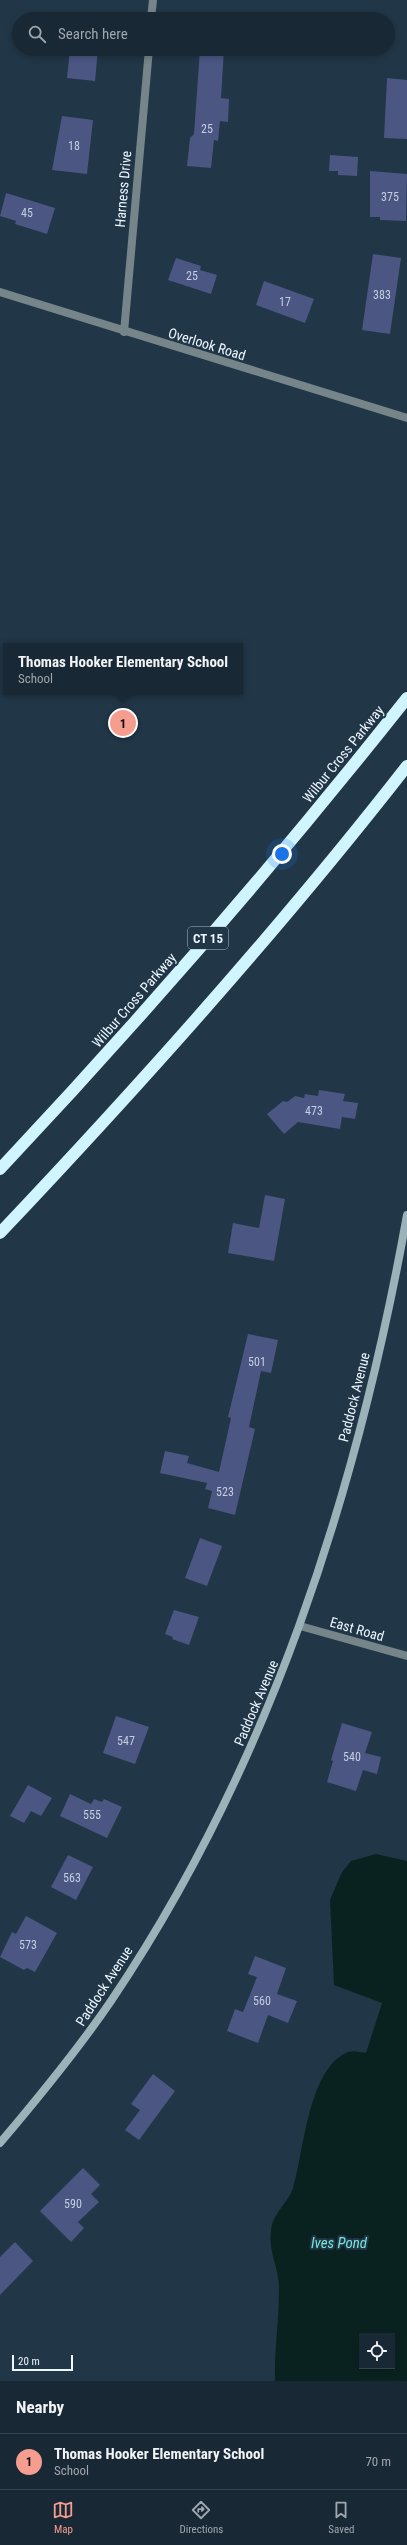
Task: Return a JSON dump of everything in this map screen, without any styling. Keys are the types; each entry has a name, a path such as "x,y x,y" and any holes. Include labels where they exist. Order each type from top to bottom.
{"highway":[{"name":"Wilbur Cross Parkway","path":"0,1170 101,1061 169,983 332,791 407,698"},
{"path":"0,1233 100,1126 232,979 337,856 407,766"}],"main road":[{"name":"Paddock Avenue","path":"0,2143 86,2036 161,1921 237,1779 273,1697 323,1559 360,1429 387,1319 407,1215"}],"street":[{"path":"152,12 153,0"},
{"name":"Harness Drive","path":"124,332 148,56"},
{"name":"Overlook Road","path":"0,292 124,332 407,418"},
{"name":"East Road","path":"300,1626 407,1656"}],"water":[{"name":"Ives Pond","path":"376,1854 407,1861 407,2381 275,2381 279,2283 271,2246 272,2225 274,2219 288,2199 293,2188 310,2112 324,2075 335,2061 348,2052 354,2051 366,2053 382,2003 334,1985 330,1900 342,1872 351,1861"}],"building":[{"path":"69,56 97,56 95,81 67,78"},
{"path":"200,56 224,56 221,98 229,99 228,122 220,121 218,141 214,140 211,168 187,166 190,138 194,134"},
{"path":"387,78 407,80 407,139 384,138"},
{"path":"62,116 93,120 87,174 52,170"},
{"path":"330,155 358,157 357,176 338,175 338,171 329,171"},
{"path":"370,171 407,174 406,221 380,220 380,217 370,217"},
{"path":"6,193 55,208 47,234 15,224 16,221 0,216"},
{"path":"373,254 401,258 390,334 362,330"},
{"path":"176,258 201,266 200,270 217,275 211,294 168,280"},
{"path":"264,281 314,299 305,323 256,305"},
{"path":"319,1090 345,1094 343,1101 358,1103 355,1119 342,1117 340,1129 298,1122 284,1134 267,1114 283,1101 287,1102 295,1096 304,1098 305,1094 318,1096"},
{"path":"265,1195 285,1199 274,1261 228,1253 233,1223 259,1228"},
{"path":"248,1334 278,1340 271,1373 261,1371 249,1427 255,1429 235,1515 208,1508 212,1491 205,1489 207,1483 160,1473 165,1451 189,1456 187,1463 219,1472 231,1418 228,1417"},
{"path":"200,1538 222,1546 207,1586 185,1578"},
{"path":"174,1610 199,1617 189,1645 172,1639 173,1637 165,1634"},
{"path":"116,1716 149,1727 135,1764 103,1753"},
{"path":"342,1723 372,1732 365,1753 381,1757 377,1774 363,1770 356,1791 327,1782 333,1761 331,1760"},
{"path":"28,1785 52,1798 41,1816 31,1811 24,1823 10,1816"},
{"path":"70,1794 91,1804 94,1799 102,1802 104,1799 122,1807 107,1838 60,1816"},
{"path":"68,1855 93,1867 76,1900 51,1887"},
{"path":"26,1916 57,1933 35,1972 27,1968 24,1970 0,1957 12,1932 16,1934"},
{"path":"255,1956 286,1968 277,1994 297,2001 288,2023 268,2015 258,2043 227,2031 235,2009 243,2012 257,1977 248,1974"},
{"path":"153,2074 175,2091 139,2140 125,2130 140,2110 131,2104"},
{"path":"83,2168 100,2185 91,2194 99,2202 78,2222 84,2228 71,2242 40,2211"},
{"path":"15,2242 33,2261 0,2295 0,2257"}],"place":[{"name":"Thomas Hooker Elementary School","path":"123,723"}]}
